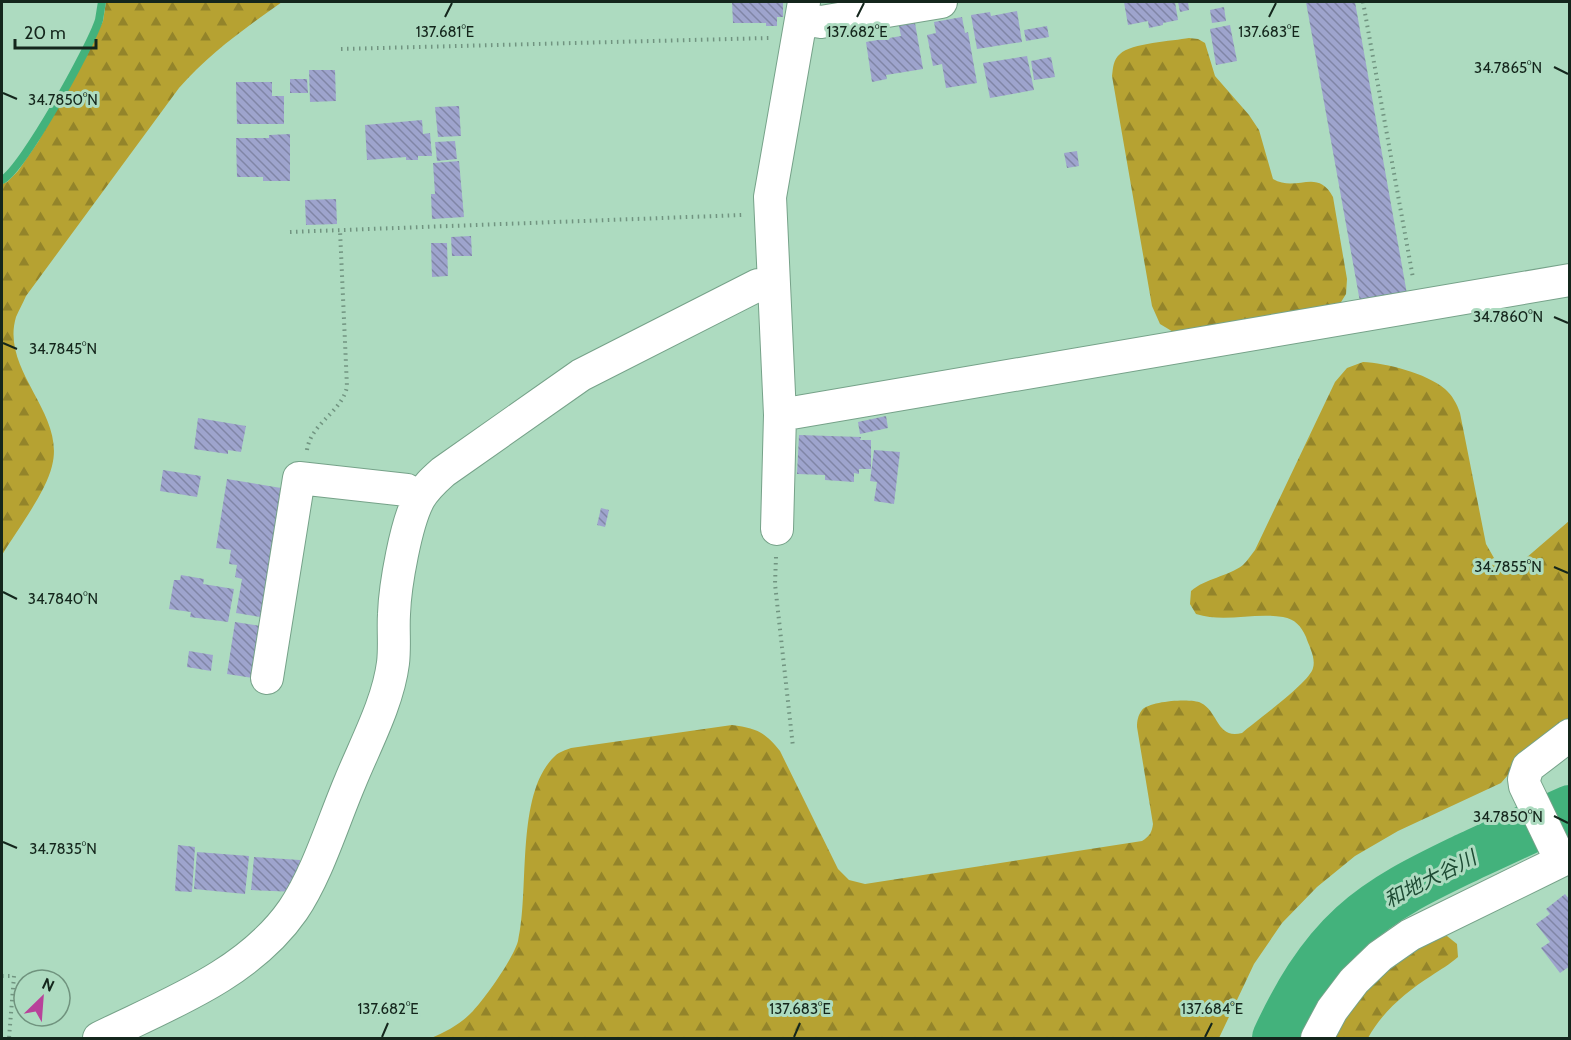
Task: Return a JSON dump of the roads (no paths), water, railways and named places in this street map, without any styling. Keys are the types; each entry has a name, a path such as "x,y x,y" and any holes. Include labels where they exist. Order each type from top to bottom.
{"street":[{"path":"777,529 780,415 770,197 801,20 821,22 941,2"},
{"path":"780,415 1569,280"},
{"path":"99,1038 192,992 231,968 266,942 294,909 313,870 387,690 395,649 395,599 408,528 420,497 430,483 581,375 758,285 774,285"},
{"path":"267,678 299,478 407,490 420,497"},
{"path":"1317,1038 1332,1010 1354,981 1380,956 1410,935 1561,861 1528,793 1524,779 1528,767 1569,735"}],"waterway":[{"path":"2,180 25,154 70,79 99,20 102,2"},
{"name":"和地大谷川","path":"1277,1038 1300,993 1319,964 1341,938 1366,915 1424,879 1570,810"}]}
